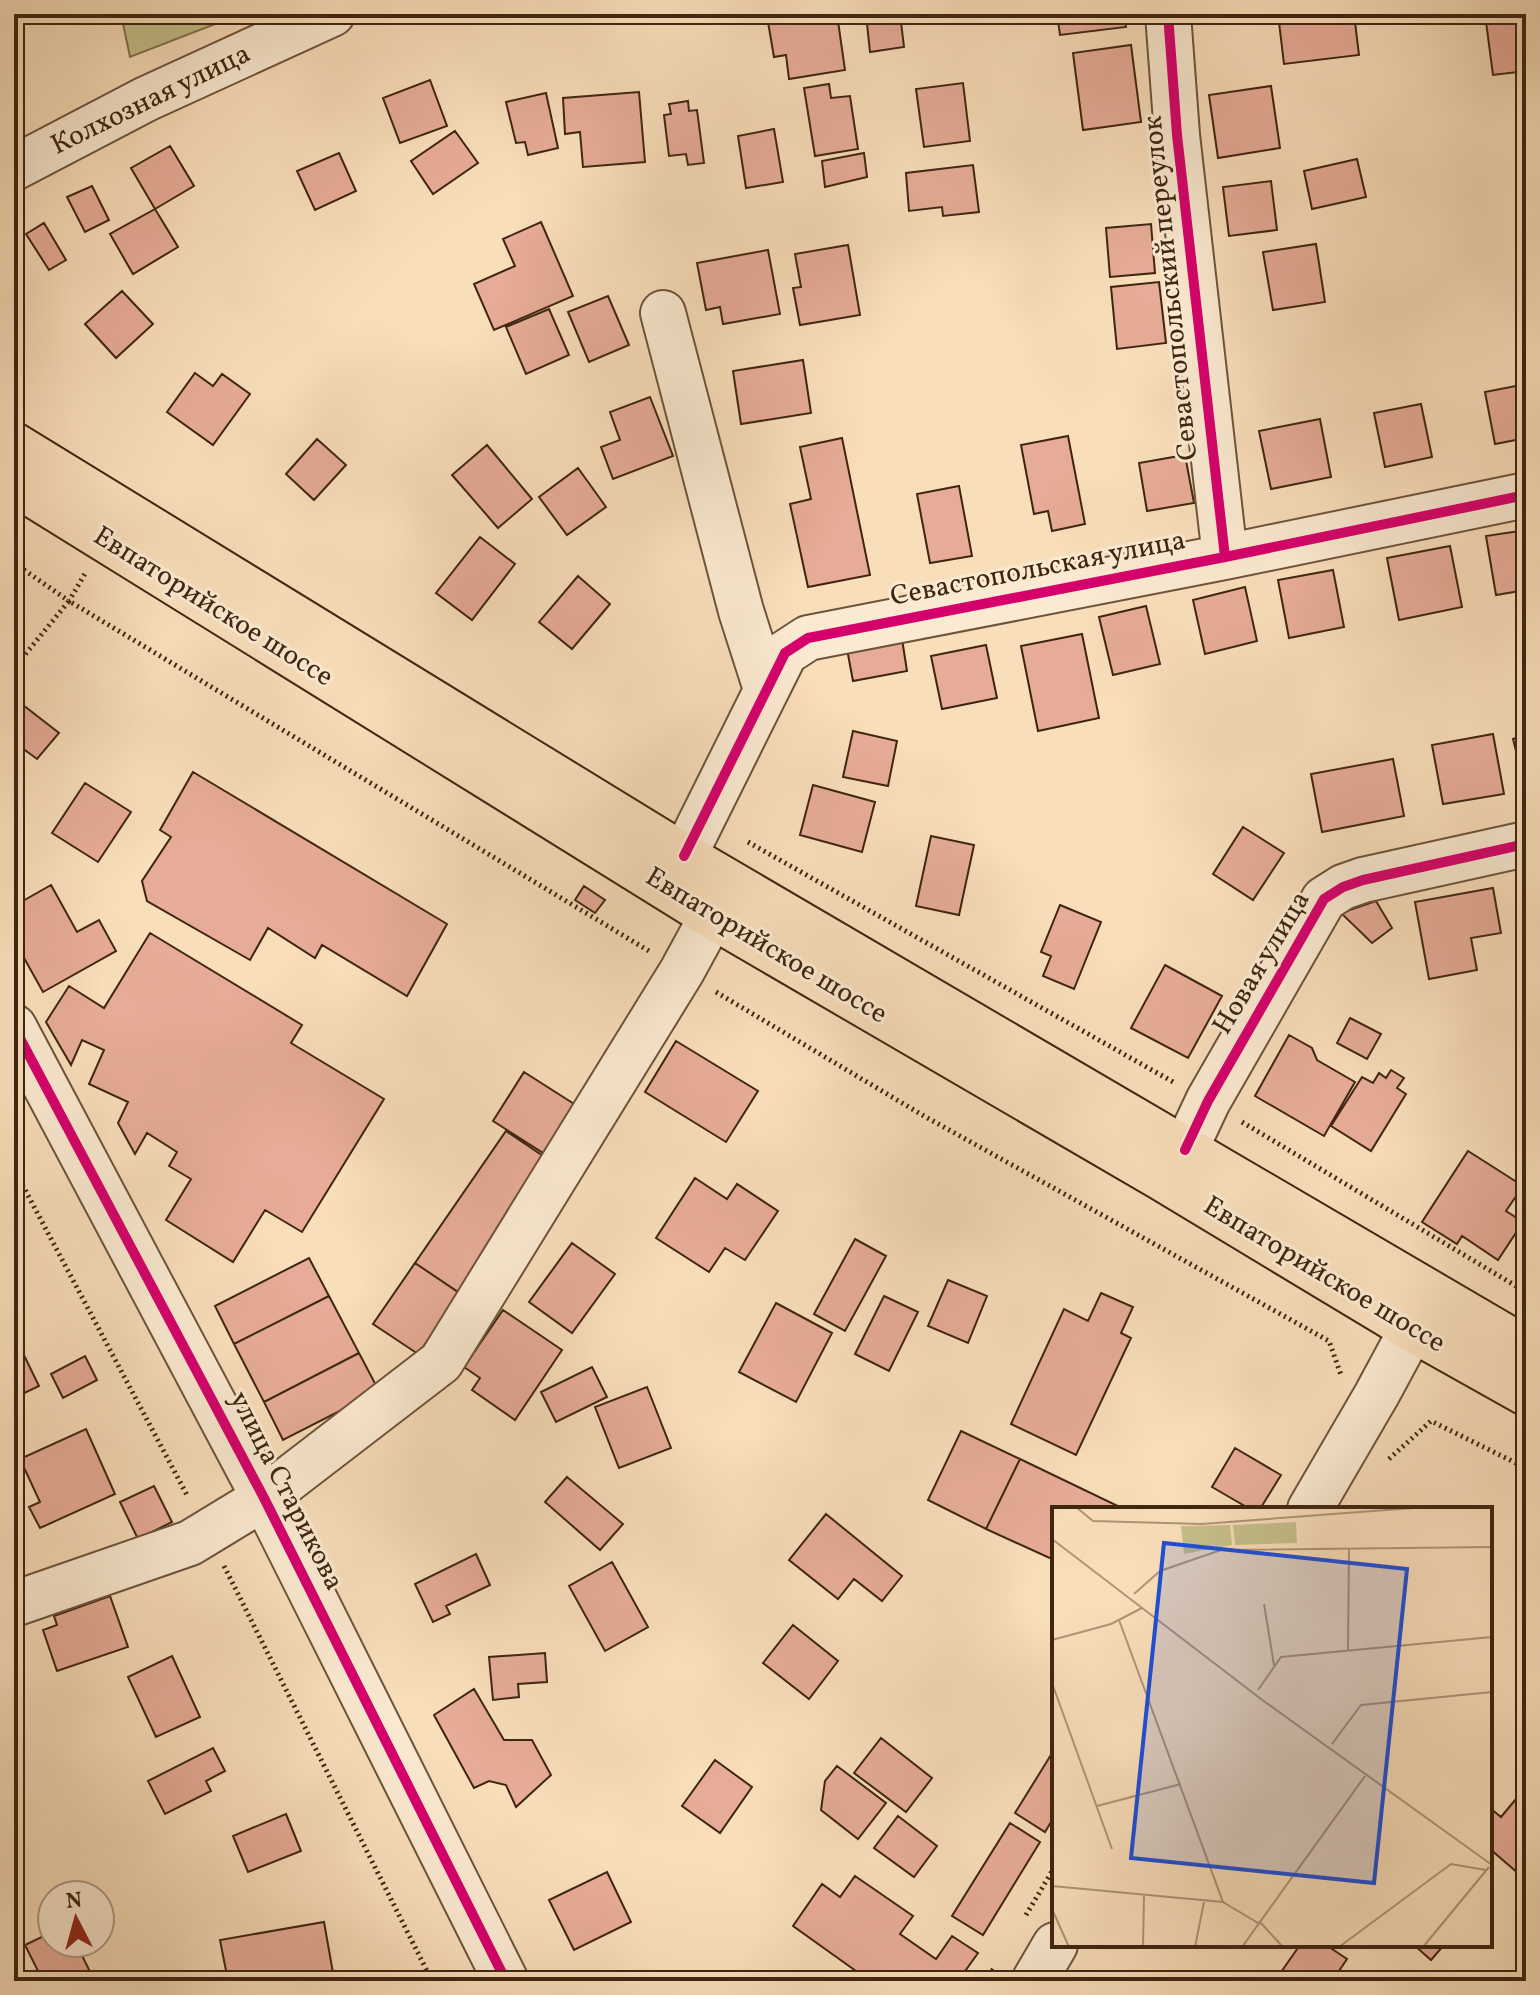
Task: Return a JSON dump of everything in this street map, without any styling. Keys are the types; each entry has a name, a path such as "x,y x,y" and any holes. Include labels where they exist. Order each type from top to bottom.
{"main road":[{"name":"Евпаторийское шоссе","path":"14,445 694,838 1185,1150 1526,1349"},
{"name":"Евпаторийское шоссе","path":"14,483 712,916 1160,1177 1412,1329 1526,1393"}],"street":[{"name":"Колхозная улица","path":"14,168 146,99 332,14"},
{"name":"Севастопольский переулок","path":"1168,14 1177,135 1225,557"},
{"path":"663,313 741,611 766,689"},
{"name":"Севастопольская улица","path":"694,838 785,653 808,638 1526,495"},
{"name":"Новая улица","path":"1185,1150 1208,1101 1324,899 1343,887 1363,880 1526,844"},
{"path":"14,1604 190,1543 264,1498 441,1362 682,971 712,916"},
{"name":"улица Старикова","path":"14,1027 264,1498 506,1981"},
{"path":"1311,1507 1412,1329"},
{"path":"1034,1981 1054,1947"}],"path":[{"path":"14,563 69,601 88,568"},
{"path":"694,838 753,845 1208,1101 1526,1292"},
{"path":"14,1169 207,1533 432,1981"},
{"path":"1431,1421 1526,1468"}],"shaded area":[{"path":"121,14 241,14 130,57"}],"building":[{"path":"837,14 845,70 789,79 786,55 774,57 768,22"},
{"path":"866,14 900,14 904,47 870,52"},
{"path":"1057,14 1124,14 1126,27 1060,35"},
{"path":"1198,14 1269,14 1269,18 1199,24"},
{"path":"1278,14 1354,14 1359,55 1284,64"},
{"path":"1485,14 1526,14 1526,71 1493,75"},
{"path":"1131,45 1141,122 1083,130 1073,53"},
{"path":"430,80 447,126 400,143 383,98"},
{"path":"963,83 970,141 924,147 916,89"},
{"path":"829,84 831,98 850,96 858,149 815,156 804,88"},
{"path":"1271,86 1280,148 1218,158 1209,95"},
{"path":"639,92 645,162 583,167 580,132 565,134 563,98"},
{"path":"546,93 558,148 528,155 525,142 516,143 506,102"},
{"path":"688,101 689,111 697,110 704,163 688,165 686,154 669,156 664,115 671,114 669,104"},
{"path":"774,129 783,182 746,188 738,136"},
{"path":"455,131 478,163 433,194 411,161"},
{"path":"170,146 194,186 155,209 131,168"},
{"path":"339,153 356,191 315,210 297,171"},
{"path":"864,153 867,177 825,187 822,161"},
{"path":"1357,159 1366,197 1312,209 1304,171"},
{"path":"973,165 979,212 943,216 942,207 909,211 906,173"},
{"path":"1271,181 1277,230 1229,236 1223,187"},
{"path":"92,186 109,220 85,232 67,197"},
{"path":"155,209 178,247 133,274 110,234"},
{"path":"541,222 573,296 494,330 474,284 515,266 503,239"},
{"path":"44,223 66,260 49,270 26,234"},
{"path":"1151,224 1155,273 1110,277 1106,228"},
{"path":"1316,244 1325,302 1273,310 1263,252"},
{"path":"848,245 860,315 800,325 793,288 801,287 795,254"},
{"path":"768,250 780,314 723,324 720,307 706,310 697,263"},
{"path":"1159,282 1166,343 1117,349 1111,287"},
{"path":"122,291 153,324 116,358 85,324"},
{"path":"608,296 629,345 589,362 568,312"},
{"path":"549,309 569,355 526,374 506,327"},
{"path":"803,360 811,413 741,424 733,371"},
{"path":"195,373 213,386 222,374 250,394 213,445 167,412"},
{"path":"1526,384 1526,438 1495,444 1485,392"},
{"path":"650,397 673,456 613,479 601,447 620,440 610,412"},
{"path":"1421,404 1432,457 1385,467 1374,413"},
{"path":"1320,419 1331,477 1271,489 1259,431"},
{"path":"1068,436 1085,524 1052,531 1048,511 1034,514 1021,445"},
{"path":"842,438 870,575 808,587 790,504 811,499 800,447"},
{"path":"317,439 346,465 314,500 286,474"},
{"path":"487,445 532,499 498,528 452,475"},
{"path":"1185,455 1194,503 1147,511 1139,463"},
{"path":"578,468 606,507 567,535 539,497"},
{"path":"959,486 972,556 930,563 917,494"},
{"path":"1526,530 1526,590 1496,595 1486,536"},
{"path":"480,537 515,564 472,620 436,593"},
{"path":"1450,546 1462,607 1399,620 1387,558"},
{"path":"1333,570 1344,627 1289,638 1278,580"},
{"path":"578,576 610,604 572,649 539,622"},
{"path":"1245,587 1257,641 1205,654 1193,600"},
{"path":"1146,606 1160,664 1113,675 1099,617"},
{"path":"1082,634 1099,718 1038,731 1021,646"},
{"path":"902,639 907,671 853,681 847,649"},
{"path":"986,645 997,698 942,709 931,656"},
{"path":"14,698 59,733 37,759 18,745 14,750"},
{"path":"853,731 897,741 888,786 843,777"},
{"path":"1493,734 1504,794 1443,804 1432,745"},
{"path":"1526,735 1526,791 1513,739"},
{"path":"1393,759 1404,816 1322,832 1311,774"},
{"path":"193,772 447,924 407,996 322,945 315,958 268,928 250,960 147,901 142,881 171,837 160,830"},
{"path":"85,783 131,812 98,862 52,833"},
{"path":"813,785 875,802 862,852 800,835"},
{"path":"1243,827 1284,853 1253,900 1213,874"},
{"path":"931,836 974,845 959,915 916,906"},
{"path":"51,885 77,932 99,920 116,951 43,992 14,940 14,906"},
{"path":"584,886 605,900 595,913 575,900"},
{"path":"1493,888 1501,933 1471,938 1477,970 1429,979 1415,902"},
{"path":"1376,901 1392,928 1372,943 1341,913"},
{"path":"1060,905 1101,922 1074,989 1043,976 1051,956 1041,952"},
{"path":"150,933 302,1025 291,1043 384,1099 302,1232 265,1210 233,1262 166,1220 191,1179 169,1166 177,1152 147,1133 135,1154 118,1123 128,1102 89,1084 104,1050 82,1040 71,1065 46,1022 69,986 104,1008"},
{"path":"1165,965 1222,996 1188,1058 1131,1028"},
{"path":"1350,1018 1381,1034 1367,1059 1337,1043"},
{"path":"1289,1035 1312,1048 1317,1060 1355,1082 1324,1136 1255,1096"},
{"path":"676,1041 758,1091 726,1142 645,1092"},
{"path":"1391,1070 1404,1078 1397,1088 1406,1094 1371,1151 1331,1126 1362,1077 1373,1083 1379,1073 1386,1078"},
{"path":"524,1072 582,1109 551,1158 493,1121"},
{"path":"506,1131 552,1162 461,1294 415,1263"},
{"path":"1468,1151 1523,1186 1506,1211 1523,1222 1498,1260 1462,1236 1457,1244 1422,1222"},
{"path":"695,1178 727,1199 737,1184 778,1211 745,1260 725,1248 709,1272 656,1238"},
{"path":"855,1239 886,1256 845,1331 814,1314"},
{"path":"572,1243 615,1274 572,1333 529,1302"},
{"path":"309,1258 329,1296 234,1344 215,1306"},
{"path":"415,1263 461,1294 418,1354 373,1324"},
{"path":"948,1280 987,1296 968,1343 928,1326"},
{"path":"1101,1293 1133,1307 1121,1333 1131,1338 1076,1455 1011,1424 1064,1309 1088,1321"},
{"path":"329,1296 359,1353 264,1402 234,1344"},
{"path":"884,1296 918,1312 889,1371 855,1354"},
{"path":"776,1303 832,1333 796,1402 739,1372"},
{"path":"503,1310 562,1350 515,1420 472,1390 480,1378 464,1367"},
{"path":"19,1345 39,1386 14,1398 14,1347"},
{"path":"359,1353 379,1391 283,1440 264,1402"},
{"path":"85,1356 97,1380 63,1398 51,1374"},
{"path":"592,1367 607,1397 556,1422 541,1392"},
{"path":"647,1387 671,1448 619,1468 595,1407"},
{"path":"86,1429 115,1494 40,1528 29,1507 40,1502 20,1459"},
{"path":"961,1431 1020,1459 986,1529 928,1500"},
{"path":"1235,1448 1281,1475 1261,1507 1247,1507 1212,1487"},
{"path":"1020,1459 1120,1507 1052,1507 1052,1559 986,1529"},
{"path":"567,1477 623,1524 600,1550 545,1502"},
{"path":"154,1486 172,1522 138,1539 120,1502"},
{"path":"826,1514 902,1576 882,1601 854,1579 838,1599 789,1560"},
{"path":"476,1554 490,1585 446,1606 450,1614 433,1622 415,1584"},
{"path":"612,1562 648,1627 605,1651 569,1586"},
{"path":"110,1596 128,1647 57,1671 43,1630 57,1625 54,1616"},
{"path":"793,1625 838,1661 809,1699 763,1663"},
{"path":"545,1653 547,1682 518,1684 519,1697 493,1700 489,1657"},
{"path":"172,1656 200,1717 156,1737 128,1677"},
{"path":"474,1689 504,1740 532,1740 551,1775 516,1807 506,1785 489,1781 474,1788 434,1715"},
{"path":"881,1738 932,1778 906,1812 854,1773"},
{"path":"213,1748 225,1771 206,1781 211,1791 165,1814 148,1781"},
{"path":"1052,1753 1052,1820 1045,1832 1015,1813"},
{"path":"715,1760 752,1787 720,1833 682,1806"},
{"path":"837,1766 886,1803 858,1839 821,1810 825,1781"},
{"path":"1521,1793 1526,1797 1526,1865 1519,1874 1492,1851 1492,1810 1501,1817"},
{"path":"286,1814 301,1851 248,1872 233,1836"},
{"path":"898,1816 937,1846 914,1877 874,1848"},
{"path":"1010,1823 1040,1842 983,1935 952,1916"},
{"path":"607,1872 631,1922 574,1950 549,1900"},
{"path":"855,1876 913,1916 900,1934 936,1959 952,1936 978,1953 958,1981 870,1981 793,1926 822,1884 840,1897"},
{"path":"324,1922 333,1973 286,1981 228,1981 220,1940"},
{"path":"36,1940 36,1959 84,1959 94,1980 43,1981 25,1945"},
{"path":"1299,1947 1329,1947 1347,1959 1339,1971 1355,1981 1288,1981 1279,1975"},
{"path":"1416,1947 1442,1947 1431,1960"},
{"path":"1120,1973 1135,1981 1116,1981"}],"cycle path":[{"path":"1168,14 1177,135 1225,557"},
{"path":"684,856 785,653 808,638 1526,495"},
{"path":"1185,1150 1208,1101 1324,899 1343,887 1363,880 1526,844"},
{"path":"14,1027 264,1498 506,1981"}]}
